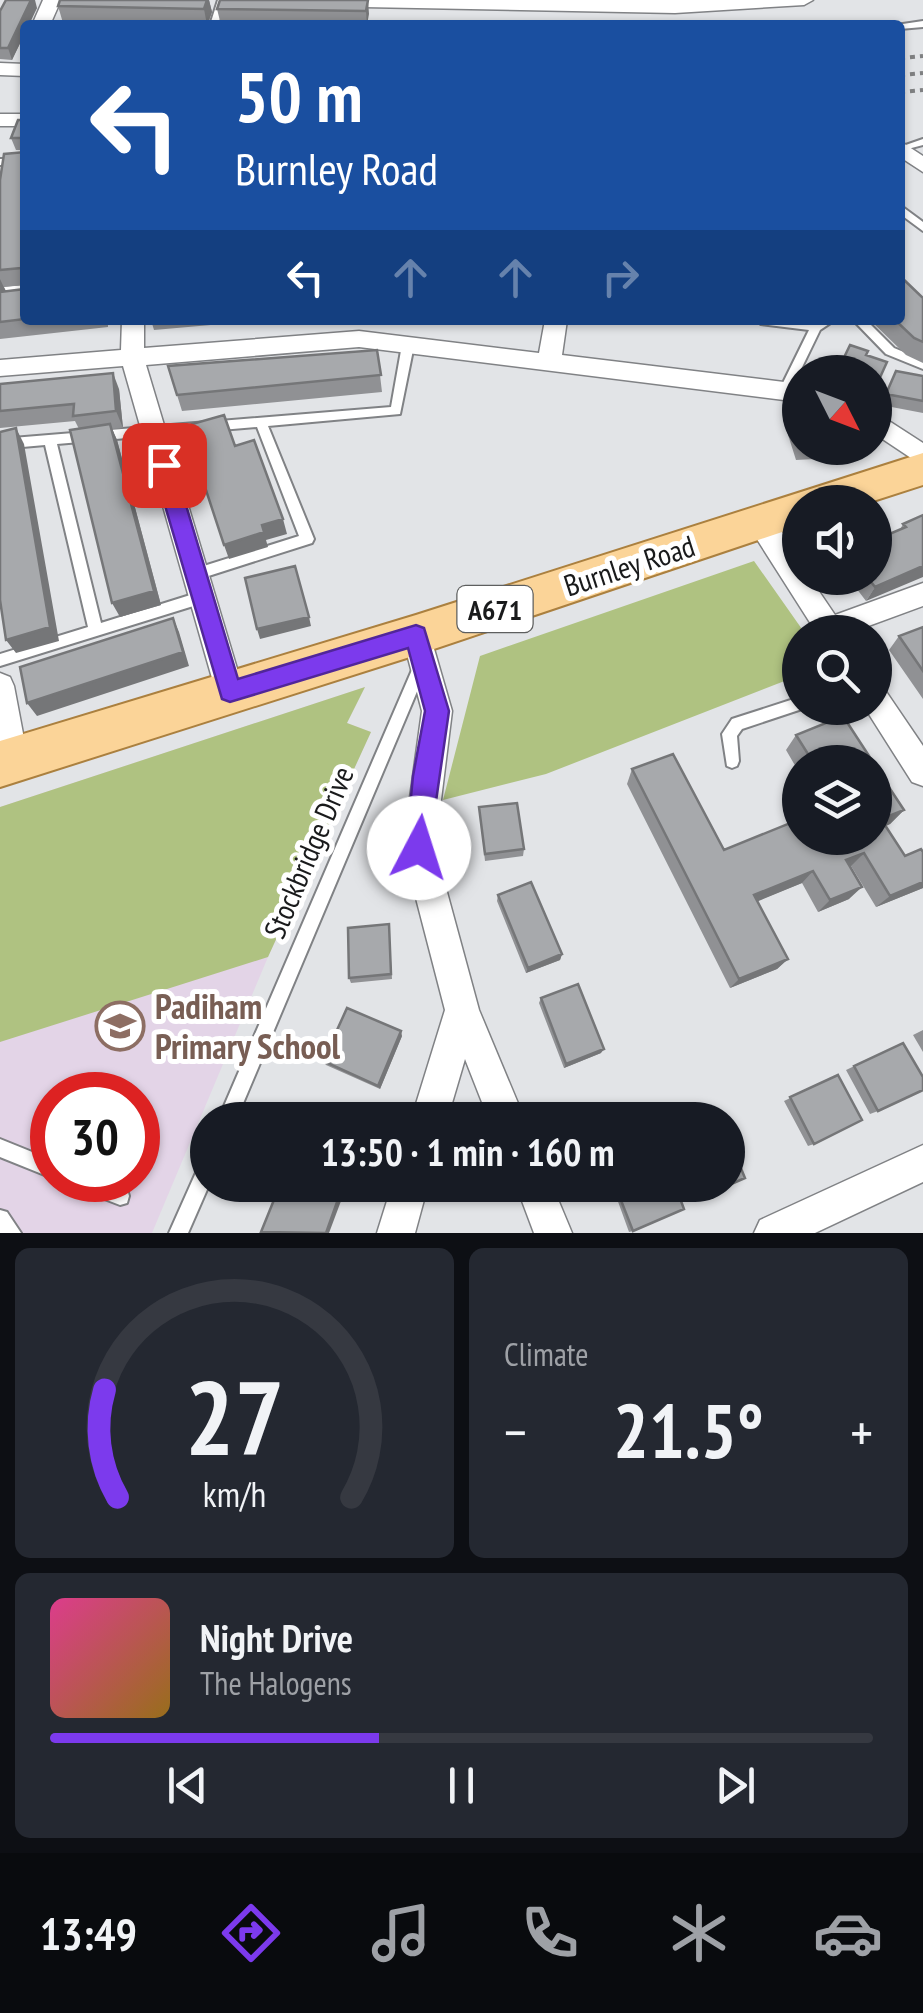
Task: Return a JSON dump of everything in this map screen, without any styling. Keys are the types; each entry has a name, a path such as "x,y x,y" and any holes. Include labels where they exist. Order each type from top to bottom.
{"main road":[{"path":"874,485 923,469"},
{"name":"Burnley Road","path":"6,762 230,692 419,649 779,516"}],"street":[{"path":"257,0 510,3 676,11 804,0"},
{"path":"909,146 923,166"},
{"path":"133,325 132,357 230,692"},
{"path":"549,362 555,325"},
{"path":"0,368 132,357 308,330 782,390"},
{"path":"892,433 923,456"},
{"path":"779,516 823,615"},
{"path":"870,615 923,594"},
{"path":"419,649 437,711 425,776 419,848 462,1010 500,1102"},
{"path":"0,686 6,762"},
{"path":"892,725 923,772"},
{"path":"434,1102 462,1010"},
{"path":"773,1233 923,1163"},
{"path":"396,1233 405,1202"},
{"path":"541,1202 554,1233"}],"lane":[{"path":"800,325 820,325"},
{"path":"864,325 890,350 923,365"},
{"path":"806,355 816,327"},
{"path":"0,444 396,410 408,345"},
{"path":"0,660 96,630 307,539 261,423"},
{"path":"50,439 96,630"},
{"name":"Stockbridge Drive","path":"233,1102 419,649"},
{"path":"732,761 729,734 737,724 782,709"},
{"path":"0,1148 30,1160"},
{"path":"178,1233 191,1202"},
{"path":"0,1219 12,1233"}],"shaded area":[{"name":"Padiham Primary School","path":"365,687 347,723 371,732 268,957 207,1102 190,1102 190,1143 152,1233 0,1233 0,807"}],"green space":[{"path":"754,561 792,615 782,615 782,682 546,774 443,800 480,656"},
{"name":"Padiham Primary School","path":"365,687 347,723 371,732 268,957 0,1042 0,807"}],"building":[{"path":"6,0 31,0 8,48 0,48 0,11"},
{"path":"60,0 207,0 204,9 58,6"},
{"path":"220,0 368,0 366,11 217,9"},
{"path":"18,120 20,120 20,138 11,138"},
{"path":"20,152 20,268 0,270 0,180 4,154"},
{"path":"905,281 923,298 923,342 900,325 905,325"},
{"path":"20,290 20,320 0,322 0,292"},
{"path":"850,345 868,351 866,355 845,355"},
{"path":"377,350 381,375 177,395 168,366"},
{"path":"896,371 923,376 923,401 892,395"},
{"path":"113,373 116,411 73,416 74,404 0,411 0,384"},
{"path":"224,415 235,446 254,440 283,519 262,525 264,532 224,545 185,426"},
{"path":"110,424 154,591 112,603 70,430"},
{"path":"16,428 50,627 6,640 0,600 0,432"},
{"path":"923,515 923,566 892,580 892,533 906,527 903,524"},
{"path":"295,566 309,617 257,629 245,578"},
{"path":"173,618 183,652 27,703 20,667"},
{"path":"923,627 923,671 899,636"},
{"path":"821,725 849,725 862,745 802,745 796,735"},
{"path":"673,754 724,850 782,826 782,855 859,855 846,860 862,887 830,900 813,871 754,895 788,959 739,979 632,769"},
{"path":"892,792 904,810 892,815"},
{"path":"517,803 524,849 485,854 479,807"},
{"path":"892,836 905,856 921,849 923,882 890,896 865,855 892,855"},
{"path":"531,882 562,954 528,968 498,895"},
{"path":"389,924 391,974 349,978 348,928"},
{"path":"578,984 604,1049 566,1064 541,998"},
{"path":"347,1008 401,1031 378,1086 323,1061"},
{"path":"903,1043 923,1077 923,1090 878,1111 854,1066"},
{"path":"838,1075 862,1120 814,1144 790,1097"},
{"path":"273,1202 337,1202 326,1233 261,1232"},
{"path":"622,1202 681,1202 684,1209 633,1231"}],"place":[{"name":"Padiham Primary School","path":"120,1026"}],"route":[{"path":"164,465 230,692 416,635 437,711 425,776 419,848"}]}
